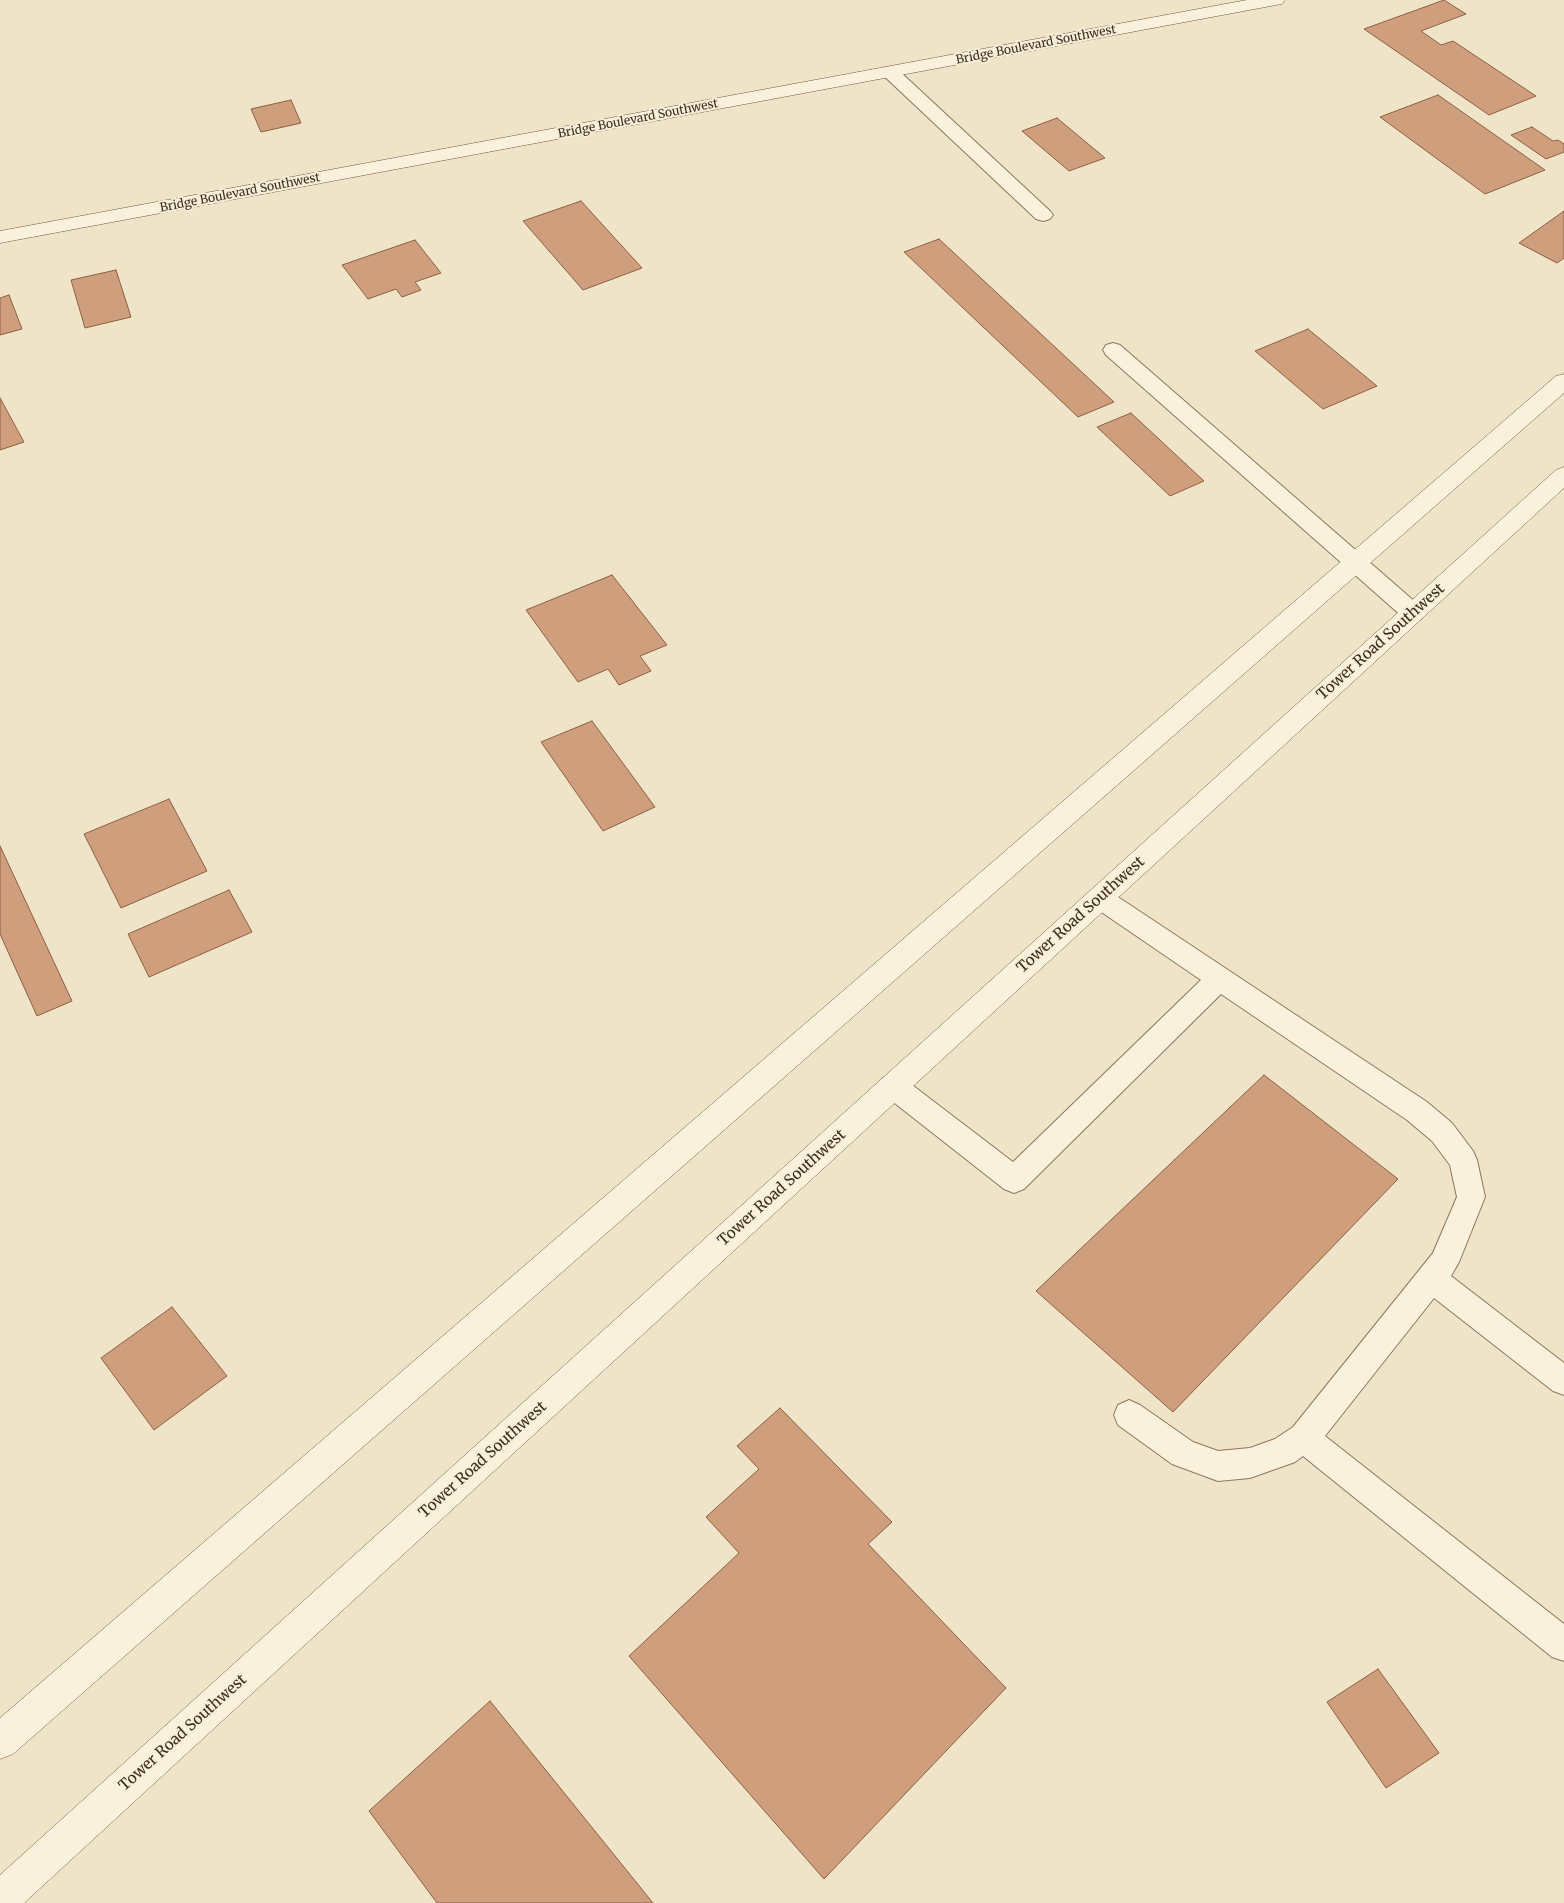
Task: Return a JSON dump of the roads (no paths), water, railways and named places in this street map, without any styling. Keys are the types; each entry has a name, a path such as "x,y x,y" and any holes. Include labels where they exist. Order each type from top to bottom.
{"main road":[{"name":"Bridge Boulevard Southwest","path":"0,237 1276,0"},
{"path":"0,1741 1564,381"},
{"name":"Tower Road Southwest","path":"0,1900 1564,475"}],"lane":[{"path":"890,72 1043,215"},
{"path":"1113,350 1414,613"},
{"path":"1100,898 1417,1111 1442,1132 1462,1160 1471,1197 1444,1262 1304,1438 1284,1451 1250,1463 1218,1466 1183,1452 1129,1415"},
{"path":"893,1086 1014,1180 1220,978"},
{"path":"1431,1278 1564,1381"},
{"path":"1304,1438 1564,1645"}]}
